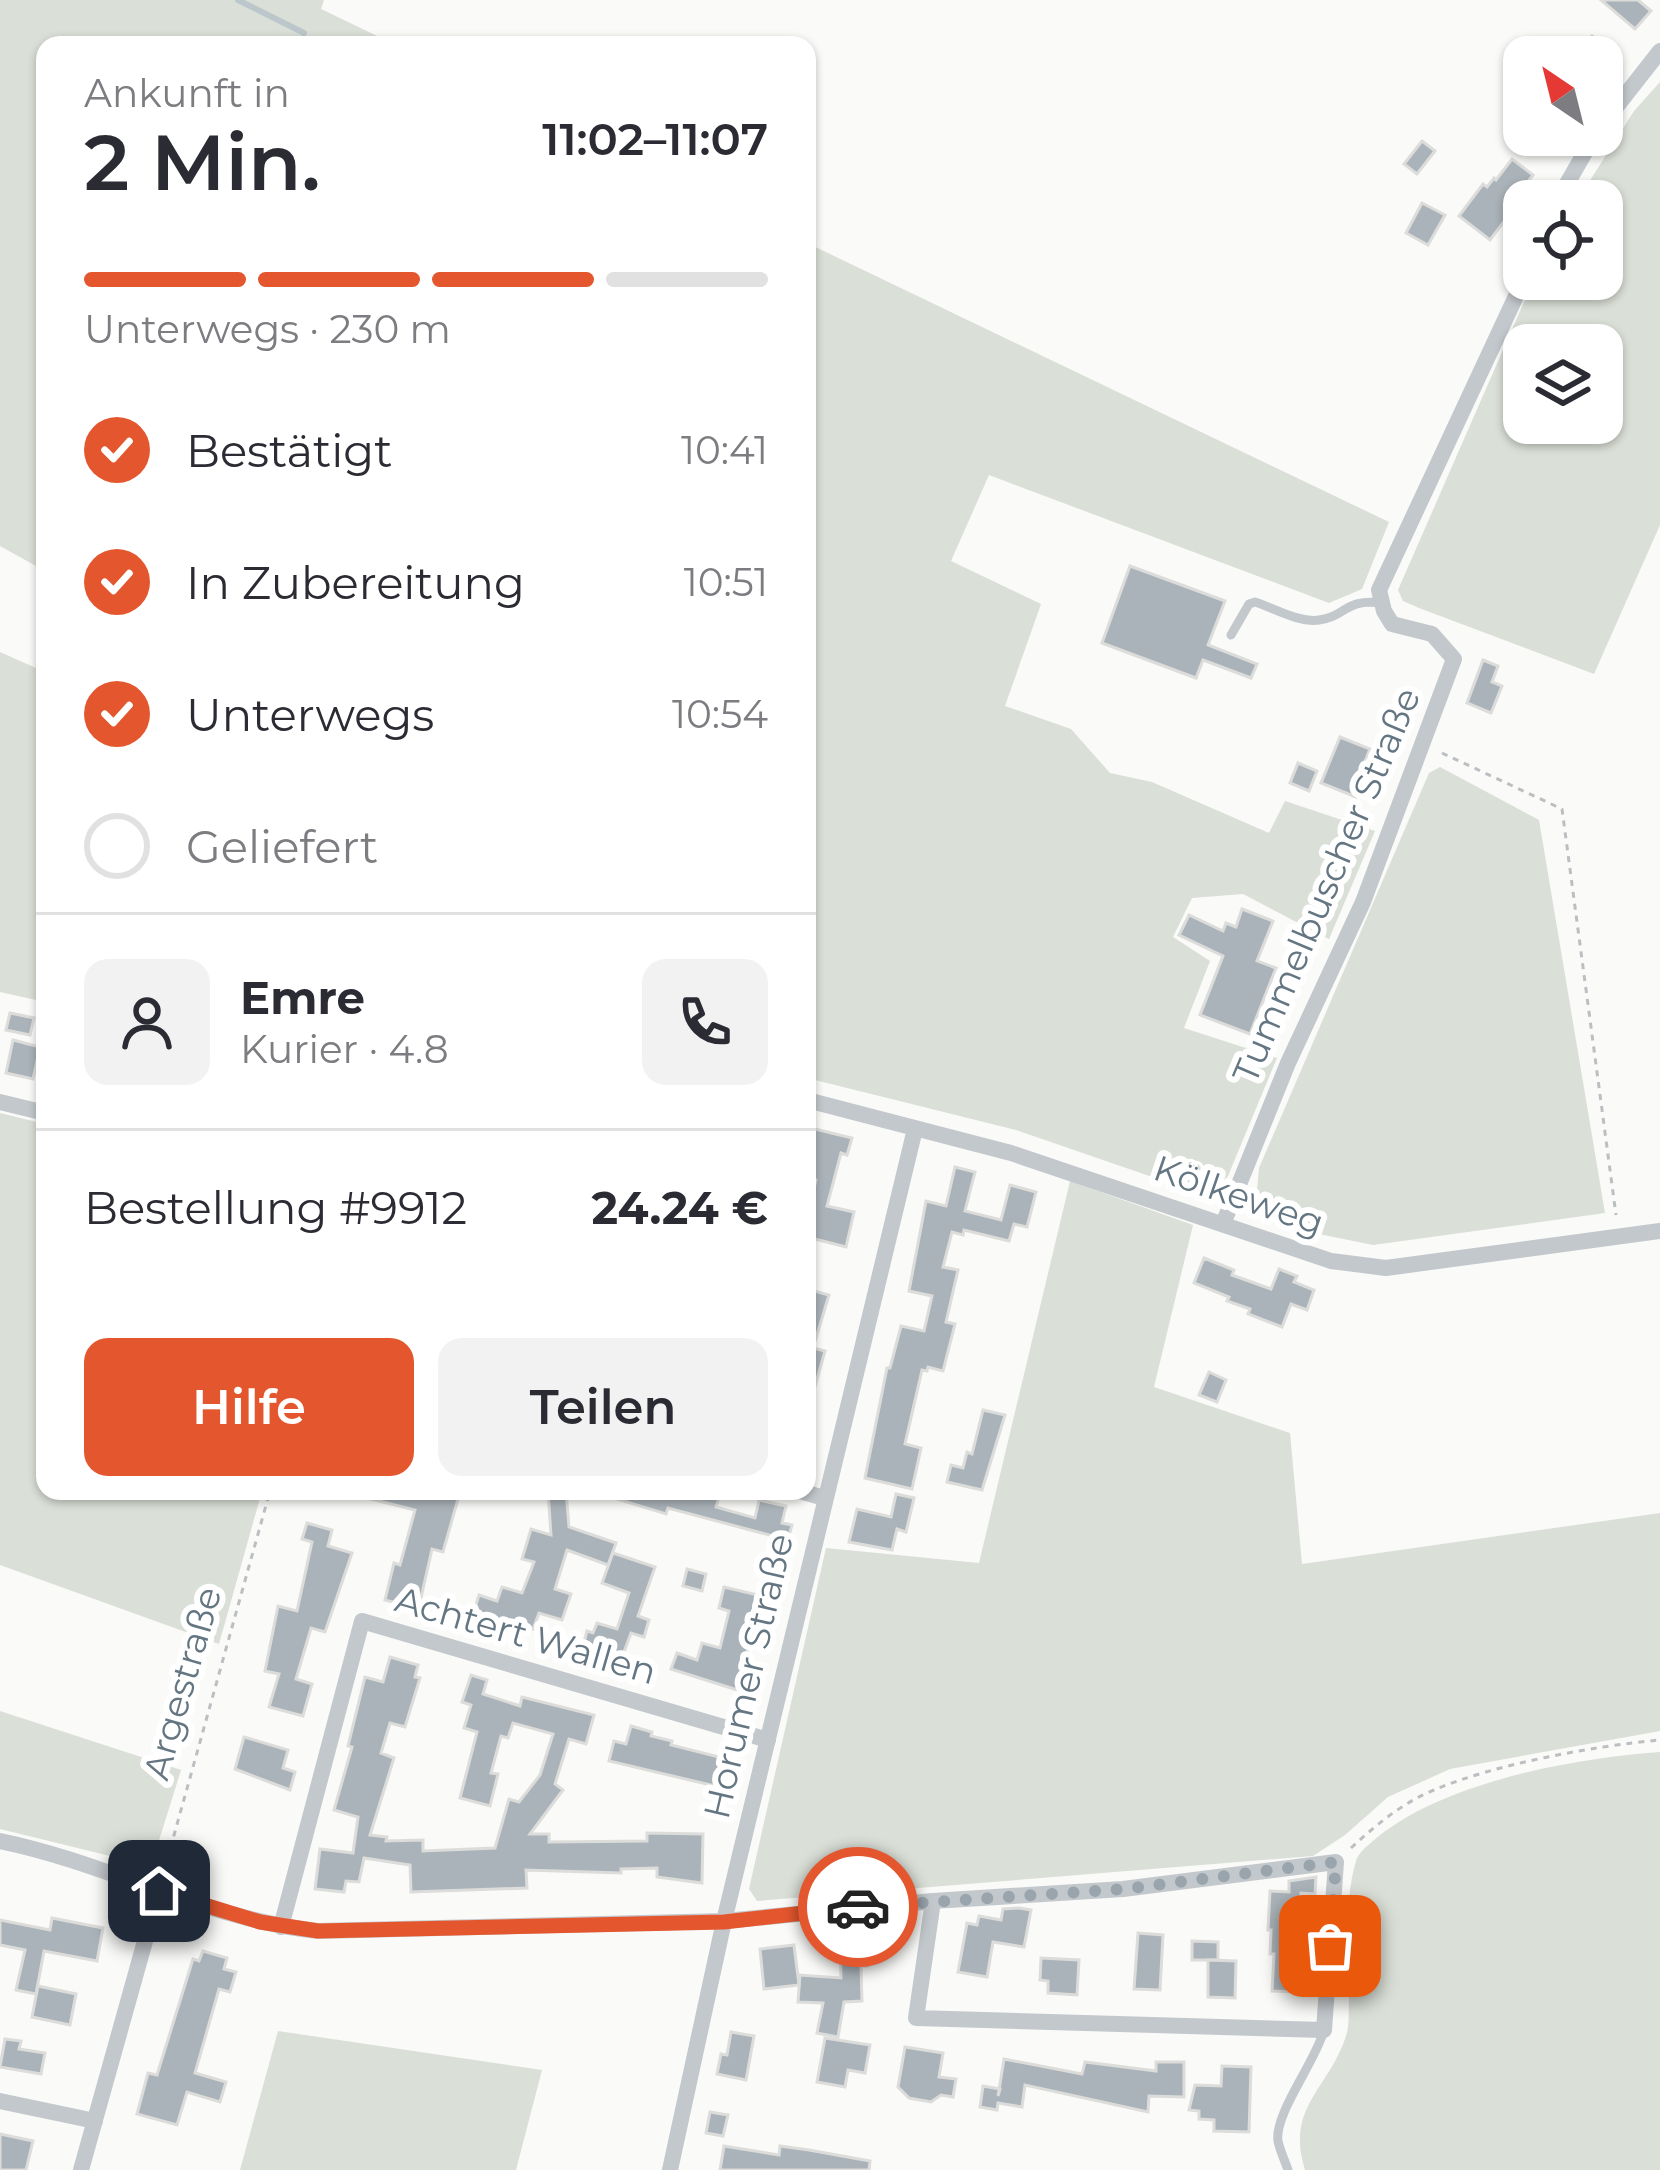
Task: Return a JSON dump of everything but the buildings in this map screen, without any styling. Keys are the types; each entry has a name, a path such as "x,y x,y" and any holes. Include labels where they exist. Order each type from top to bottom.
{"street":[{"path":"1623,98 1660,51"},
{"path":"1382,603 1379,590 1514,300"},
{"name":"Tummelbuscher Straße","path":"1223,1224 1288,1063 1364,902 1454,658 1432,634 1393,623 1382,603"},
{"path":"0,1102 36,1111"},
{"name":"Kölkeweg","path":"816,1102 1011,1153 1331,1261 1385,1268 1660,1231"},
{"name":"Horumer Straße","path":"670,2170 724,1922 915,1129"},
{"path":"816,1496 824,1498"},
{"name":"Achtert Wallen","path":"281,1927 362,1621 768,1740"},
{"path":"0,1841 281,1927 318,1931 724,1922 932,1901 1124,1889 1336,1862 1324,2030 916,2018 932,1901"},
{"path":"81,2170 159,1891"},
{"path":"0,2102 95,2121"}],"lane":[{"path":"1232,635 1249,604 1255,602 1320,620 1355,602 1382,603"},
{"path":"1288,2170 1277,2137 1286,2110 1318,2054 1324,2030"}],"path":[{"path":"1425,745 1562,809 1619,1234"},
{"name":"Argestraße","path":"159,1891 268,1500"},
{"path":"1336,1862 1382,1819 1434,1790 1522,1764 1660,1740"}],"shaded area":[{"path":"0,0 324,0 321,9 377,36 36,36 36,566 0,546"},
{"path":"1660,82 1660,525 1594,674 1419,608 1403,601 1398,590 1503,350 1503,444 1623,444 1623,324 1514,324 1525,300 1623,300 1623,180 1590,180 1606,156 1623,156 1623,128"},
{"path":"816,247 1389,522 1362,589 1329,603 989,475 951,561 1041,604 1005,706 1071,729 1110,773 1152,782 1269,833 1285,801 1375,831 1329,939 1243,894 1192,898 1173,937 1210,961 1184,1028 1277,1058 1228,1176 1217,1188 1190,1190 1016,1130 816,1080"},
{"path":"0,652 36,668 36,1000 0,992"},
{"path":"1440,767 1539,820 1605,1213 1373,1245 1319,1234 1265,1209 1257,1190 1259,1168 1429,773"},
{"path":"0,1113 36,1122 36,1500 259,1500 219,1644 0,1565"},
{"path":"1070,1181 1193,1225 1154,1387 1290,1433 1302,1564 1660,1513 1660,1731 1450,1769 1388,1797 1313,1856 757,1901 749,1889 826,1548 979,1563"},
{"path":"0,1711 181,1770 151,1866 0,1829"},
{"path":"1660,1752 1660,2170 1305,2170 1300,2148 1305,2114 1347,2032 1350,1895 1361,1852 1401,1821 1470,1789 1588,1760"},
{"path":"278,2031 542,2070 516,2170 240,2170"}],"waterway":[{"path":"238,0 304,33"}],"way so far":[{"path":"858,1907 1124,1889 1336,1862 1330,1946"}],"route":[{"path":"159,1891 260,1922 318,1931 724,1922 858,1907"}]}
